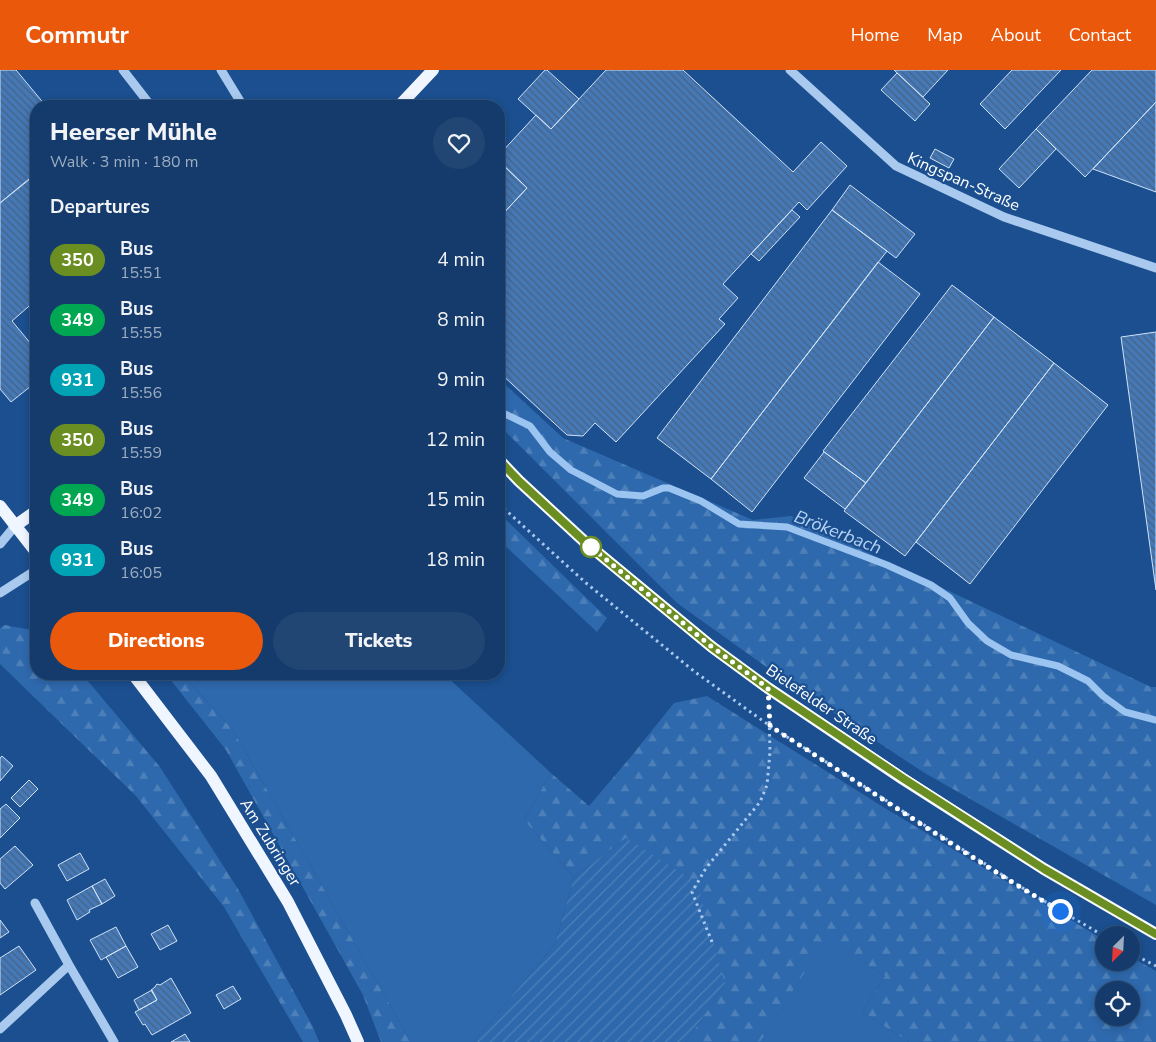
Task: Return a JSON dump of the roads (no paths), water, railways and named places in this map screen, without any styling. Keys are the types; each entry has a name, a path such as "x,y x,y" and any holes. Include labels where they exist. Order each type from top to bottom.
{"main road":[{"path":"405,100 433,70"},
{"name":"Bielefelder Straße","path":"505,466 592,548 712,647 768,688 1036,864 1156,934"},
{"path":"0,506 30,545"},
{"path":"15,526 30,515"},
{"name":"Am Zubringer","path":"138,680 211,776 288,902 358,1042"}],"street":[{"path":"124,70 146,100"},
{"path":"221,70 239,100"},
{"name":"Kingspan-Straße","path":"790,70 896,166 1004,217 1156,268"},
{"path":"0,544 15,526"},
{"path":"0,593 30,574"},
{"path":"35,903 68,965 114,1042"},
{"path":"0,1029 68,965"}],"waterway":[{"name":"Brökerbach","path":"505,414 530,426 550,452 571,470 617,494 643,496 663,488 669,488 701,501 739,524 787,527 887,565 931,585 950,598 968,623 987,641 1011,655 1058,666 1088,681 1103,696 1125,712 1156,720"}]}
